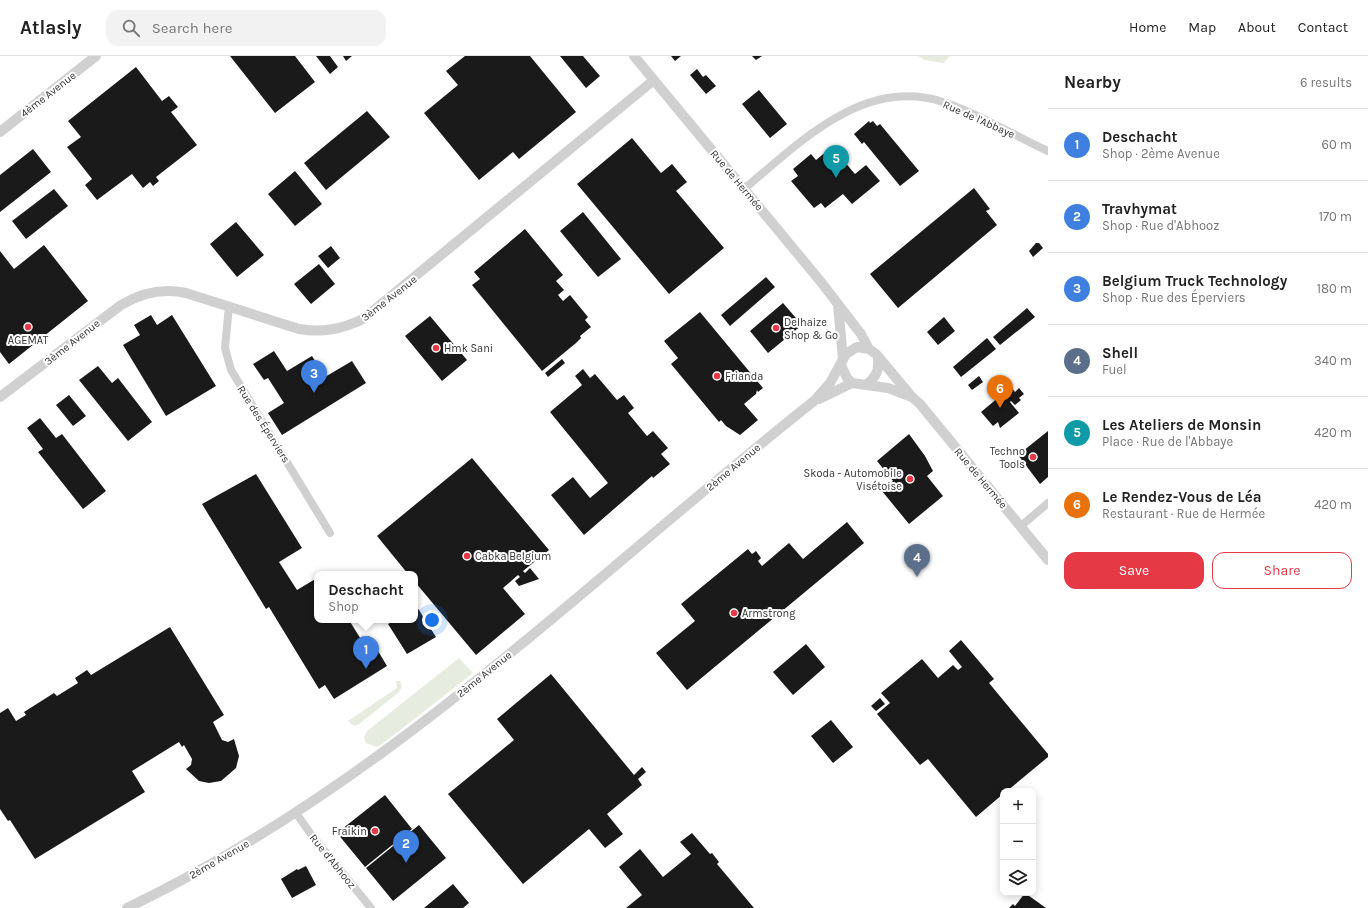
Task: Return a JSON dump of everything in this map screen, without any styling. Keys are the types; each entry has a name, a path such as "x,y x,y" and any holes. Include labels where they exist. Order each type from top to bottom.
{"street":[{"name":"4ème Avenue","path":"0,132 96,56"},
{"name":"Rue de Hermée","path":"634,56 838,305 861,334 869,349 920,404 1048,560"},
{"name":"3ème Avenue","path":"0,397 110,312 131,299 156,292 174,290 312,332 338,329 363,319 654,80"},
{"name":"Rue de l'Abbaye","path":"744,189 809,135 833,119 859,106 892,97 919,97 941,101 964,109 1048,151"},
{"path":"838,305 842,362 847,378 852,383"},
{"name":"Rue des Éperviers","path":"229,306 225,348 232,370 330,533"},
{"path":"842,362 851,350 863,347 869,349"},
{"path":"866,384 874,379 877,373 878,359"},
{"name":"2ème Avenue","path":"127,908 200,871 296,813 399,742 470,686 814,401 830,383 842,362"},
{"name":"Rue de Hermée","path":"852,383 888,388 912,397"},
{"name":"2ème Avenue","path":"814,401 852,383"},
{"path":"1021,526 1048,503"},
{"name":"Rue d'Abhooz","path":"296,813 310,834 371,908"}],"shaded area":[{"path":"918,56 950,56 943,63 924,60"},
{"path":"459,658 473,673 381,745 377,747 366,743 364,737 367,731"},
{"path":"396,681 400,681 402,687 398,693 359,724 354,726 348,721 397,688"}],"building":[{"path":"230,56 295,56 315,82 275,113"},
{"path":"316,56 330,56 338,67 330,74"},
{"path":"343,56 352,56 346,61"},
{"path":"465,56 530,56 576,112 519,159 513,152 479,180 424,113 458,85 446,71"},
{"path":"560,56 583,56 600,76 586,88"},
{"path":"671,56 681,56 675,61"},
{"path":"752,56 762,56 756,60"},
{"path":"136,67 162,101 169,96 178,107 171,112 197,145 156,177 159,181 153,186 150,182 143,188 132,174 97,200 85,185 92,179 67,147 81,137 68,121"},
{"path":"697,69 703,77 706,75 716,86 706,94 690,75"},
{"path":"759,90 787,124 770,138 742,104"},
{"path":"367,111 390,137 326,190 304,163"},
{"path":"869,121 870,123 873,121 877,126 880,124 919,171 900,186 864,142 862,144 854,134"},
{"path":"632,138 661,173 672,164 687,182 676,191 724,248 669,294 577,184"},
{"path":"832,147 855,174 866,165 880,181 852,204 843,194 825,208 821,203 814,208 791,181 798,176 793,169 811,154 816,160"},
{"path":"33,149 51,172 0,212 0,175"},
{"path":"295,171 322,204 295,226 268,194"},
{"path":"974,188 990,209 986,211 997,225 898,308 870,274"},
{"path":"54,189 68,206 26,239 12,221"},
{"path":"583,212 621,259 598,277 560,231"},
{"path":"236,222 264,255 237,277 210,244"},
{"path":"525,229 563,275 556,281 564,290 558,295 563,301 570,295 588,317 585,320 591,327 580,336 581,338 576,343 542,371 472,285 480,279 474,272"},
{"path":"1036,243 1039,243 1043,248 1033,257 1029,251"},
{"name":"AGEMAT","path":"44,245 88,301 9,364 0,352 0,251 14,269"},
{"path":"331,246 340,258 328,268 318,256"},
{"path":"319,264 335,284 311,304 294,284"},
{"path":"766,277 775,287 730,326 721,315"},
{"name":"Delhaize Shop & Go","path":"783,303 802,325 768,353 750,331"},
{"path":"1027,308 1035,317 1000,345 993,337"},
{"name":"Frianda","path":"700,312 763,388 758,392 757,390 756,394 744,404 758,420 740,435 726,426 721,420 719,422 671,364 678,358 664,341"},
{"path":"151,315 157,325 172,315 216,386 166,416 123,345 140,335 134,325"},
{"name":"Hmk Sani","path":"430,316 467,360 442,381 405,336"},
{"path":"944,317 955,331 938,345 927,332"},
{"path":"987,338 996,349 961,377 953,367"},
{"path":"274,351 287,371 312,356 325,377 352,361 366,383 282,435 268,413 284,403 268,378 264,380 253,364"},
{"path":"562,359 565,363 548,377 545,373"},
{"path":"98,366 112,383 118,378 152,422 128,441 79,380"},
{"path":"583,369 590,378 595,374 617,400 624,395 634,408 628,413 647,436 653,431 668,448 661,454 670,464 653,478 652,476 584,535 551,495 573,477 590,498 608,483 550,412 582,385 575,376"},
{"path":"979,376 983,382 972,390 968,385"},
{"path":"1011,387 1015,392 1019,388 1024,394 1019,398 1021,400 1015,405 1011,401 1010,402 1019,413 1000,428 998,422 993,426 981,412"},
{"path":"69,395 86,416 73,426 56,405"},
{"path":"40,418 56,438 62,434 106,491 83,509 38,452 43,449 27,428"},
{"name":"Techno Tools","path":"1048,431 1048,477 1040,484 1018,455"},
{"name":"Skoda - Automobile Visétoise","path":"909,434 925,456 933,471 927,476 943,496 909,524 882,491 893,481 877,461"},
{"name":"Cabka Belgium","path":"472,458 549,550 523,571 525,573 530,568 539,579 519,586 515,581 520,577 518,575 503,588 525,614 476,655 418,586 418,571 406,571 377,536"},
{"path":"256,474 302,548 279,562 297,590 314,580 314,623 351,623 362,641 369,636 387,666 334,699 325,685 319,689 269,607 266,609 202,504"},
{"name":"Armstrong","path":"847,522 864,543 687,690 656,653 695,621 681,604 748,549 752,554 756,551 761,558 758,561 762,566 789,543 803,559"},
{"path":"418,609 436,637 407,654 388,624 418,623"},
{"path":"170,627 224,715 213,722 222,740 228,742 234,739 239,756 236,768 221,781 209,783 199,781 186,769 191,765 192,759 184,745 182,747 179,742 132,771 145,792 35,859 10,820 8,821 0,809 0,713 8,708 16,721 26,715 24,712 54,693 57,696 78,683 75,678 87,670 91,675"},
{"path":"961,640 994,679 989,683 1048,754 1048,757 1011,788 1000,788 1000,797 976,817 928,759 920,765 877,714 890,703 881,693 922,659 938,678 953,665 958,670 962,667 949,651"},
{"path":"806,644 825,667 793,695 773,672"},
{"path":"551,674 634,775 642,767 646,772 638,779 642,785 607,814 623,834 605,848 589,829 523,884 448,794 514,740 497,719"},
{"path":"880,698 885,704 876,711 871,706"},
{"path":"831,720 853,747 833,763 811,736"},
{"name":"Fraikin","path":"385,795 412,829 365,867 337,833"},
{"path":"419,825 446,858 393,901 366,868"},
{"path":"692,833 710,854 712,853 719,862 717,864 754,908 626,908 642,895 619,867 640,849 663,877 691,854 680,842"},
{"path":"306,866 316,885 292,898 281,879 297,869 298,870"},
{"path":"453,884 469,903 463,908 424,908"},
{"path":"1023,896 1029,896 1046,908 1009,908 1013,904 1015,906"}],"place":[{"name":"Les Ateliers de Monsin","path":"836,178"},
{"name":"AGEMAT","path":"28,327"},
{"name":"Delhaize Shop & Go","path":"776,328"},
{"name":"Hmk Sani","path":"436,348"},
{"name":"Frianda","path":"717,376"},
{"name":"Belgium Truck Technology","path":"314,393"},
{"name":"Le Rendez-Vous de Léa","path":"1000,408"},
{"name":"Techno Tools","path":"1033,457"},
{"name":"Skoda - Automobile Visétoise","path":"910,479"},
{"name":"Cabka Belgium","path":"467,556"},
{"name":"Shell","path":"917,577"},
{"name":"Armstrong","path":"734,613"},
{"name":"Deschacht","path":"366,669"},
{"name":"Fraikin","path":"375,831"},
{"name":"Travhymat","path":"406,863"}]}
